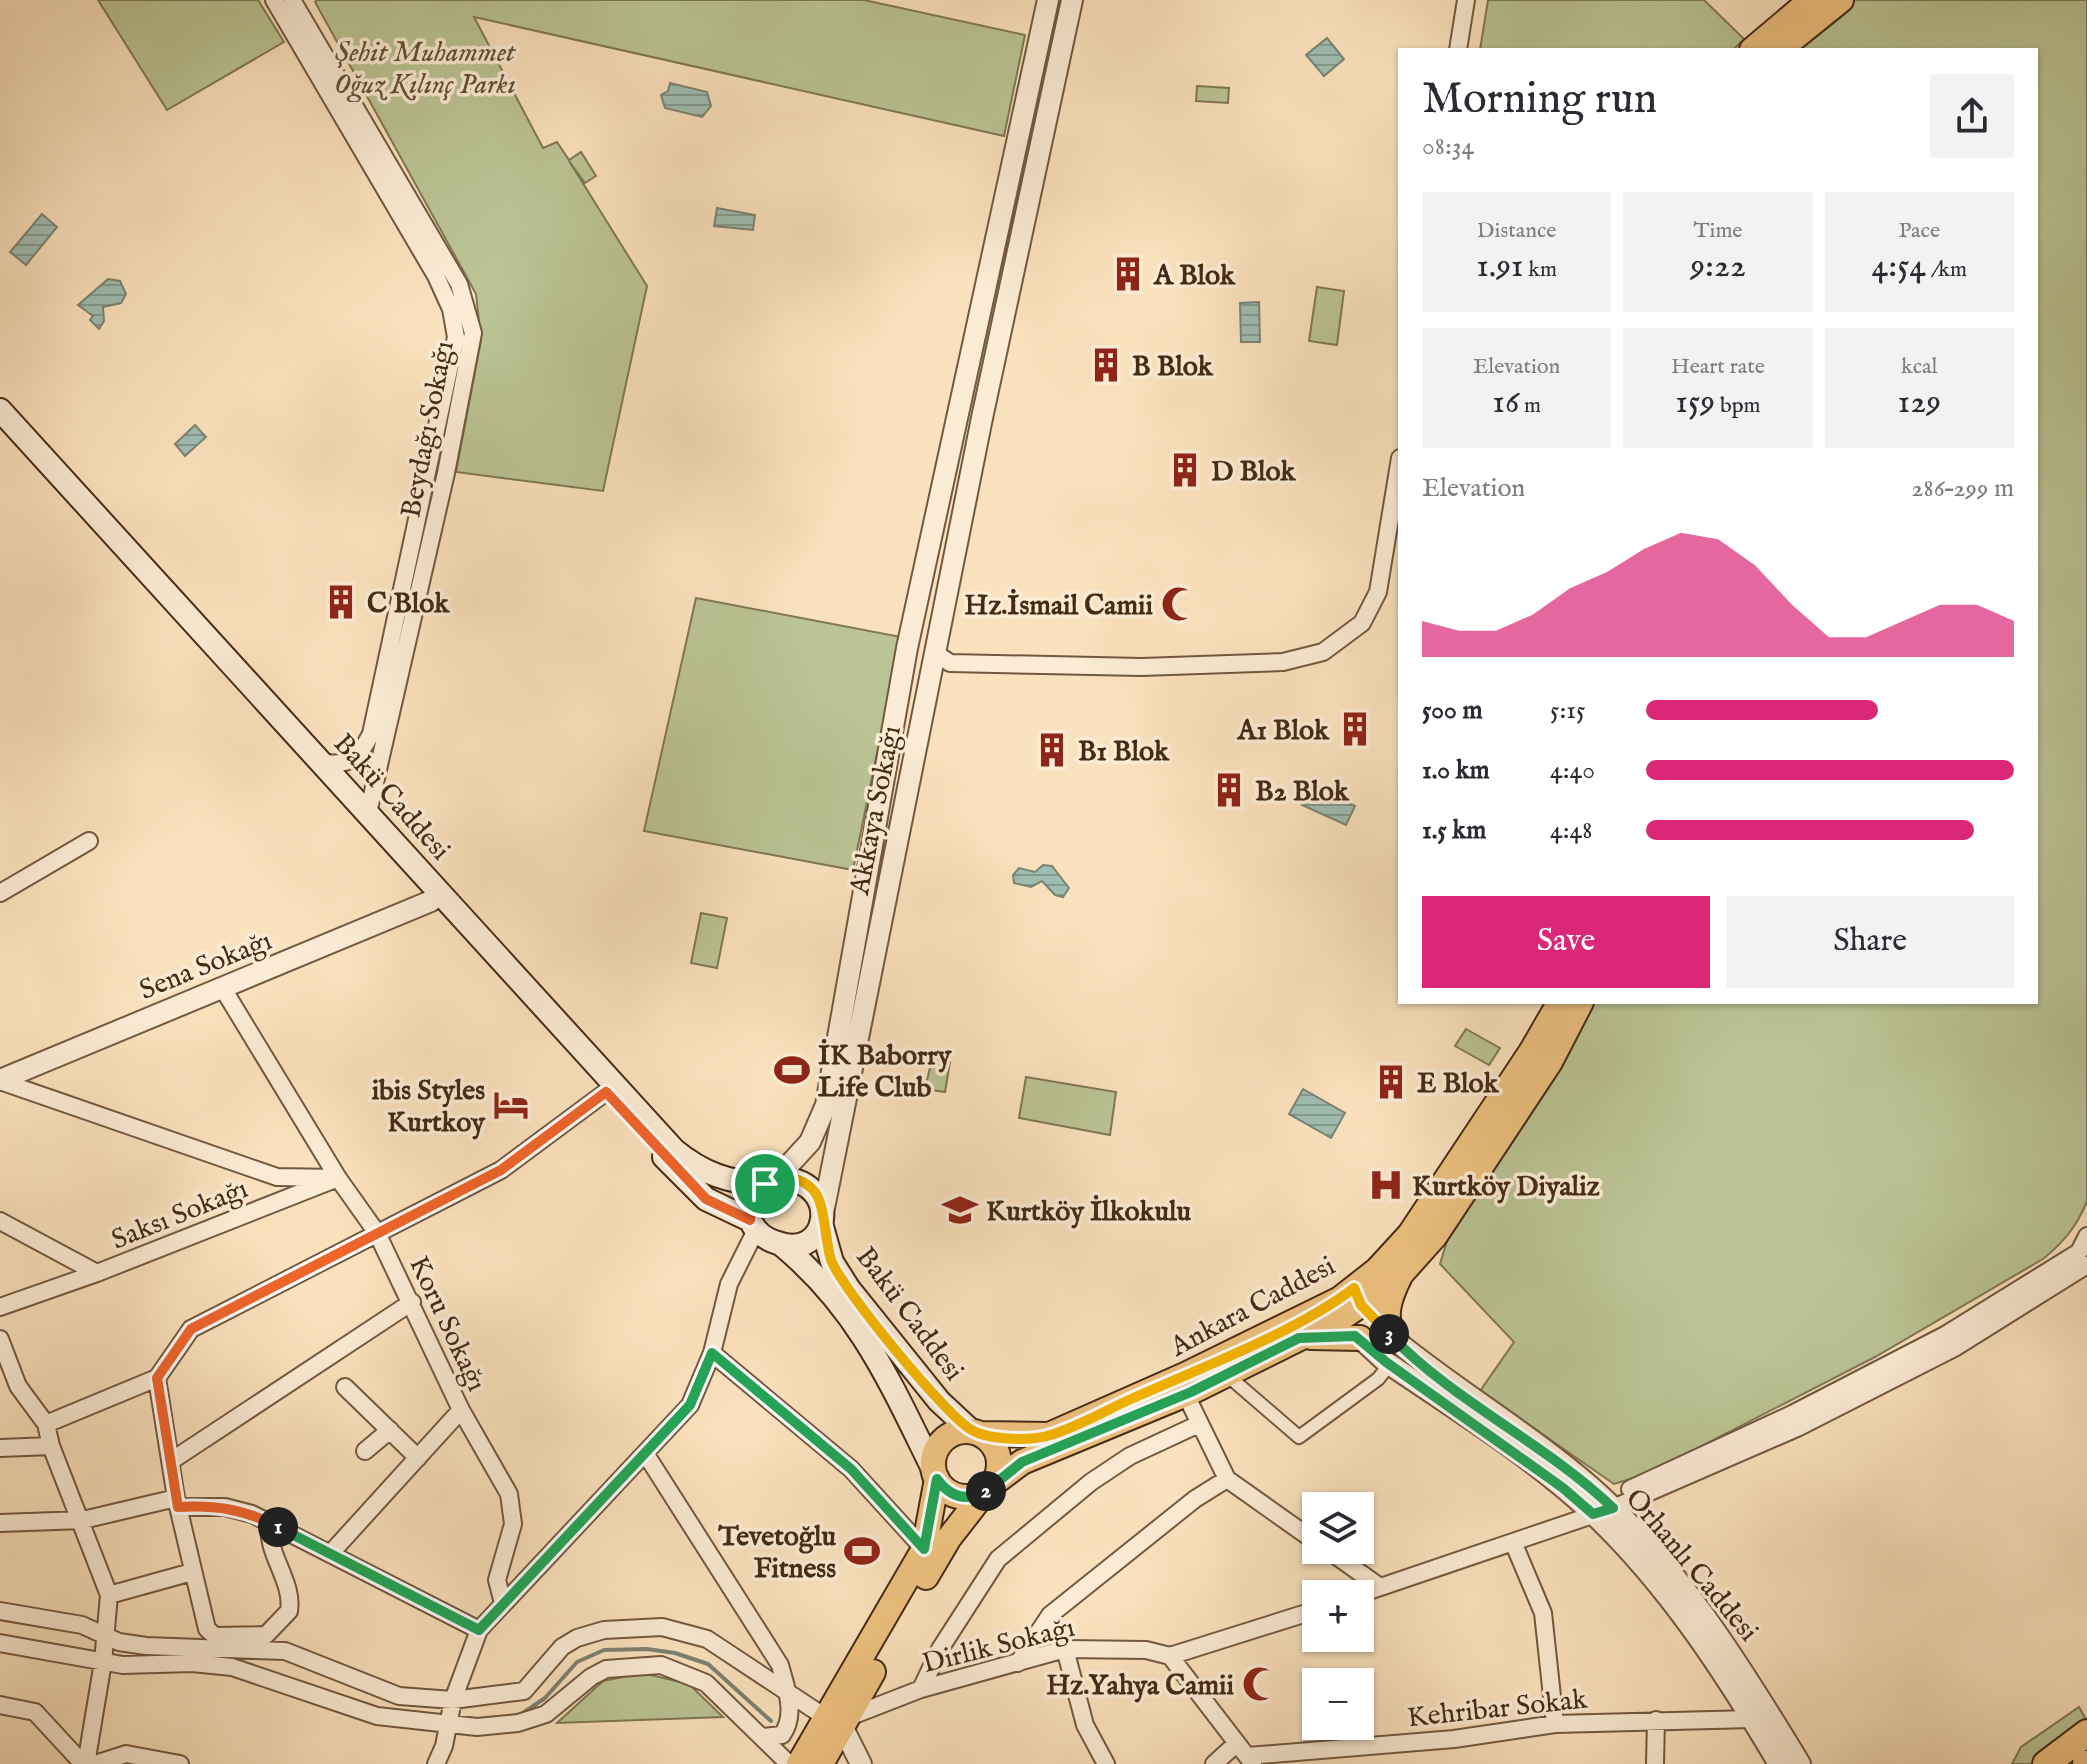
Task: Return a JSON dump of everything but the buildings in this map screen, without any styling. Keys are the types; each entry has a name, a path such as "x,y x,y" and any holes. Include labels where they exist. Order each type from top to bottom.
{"highway":[{"path":"2046,1764 2087,1733"}],"main road":[{"path":"1754,48 1811,0"},
{"path":"1781,48 1841,0"},
{"name":"Bakü Caddesi","path":"0,410 674,1150 711,1175 741,1184 805,1183 821,1201 832,1262 849,1289 939,1401 976,1432"},
{"name":"Bakü Caddesi","path":"0,429 706,1199 753,1225 810,1268 840,1302 875,1352 935,1474"},
{"name":"Ankara Caddesi","path":"976,1432 1049,1435 1297,1322 1353,1303 1377,1270 1410,1234 1531,1052 1559,1004"},
{"name":"Ankara Caddesi","path":"799,1764 840,1721 932,1566 991,1486 1022,1462 1186,1395 1299,1338 1353,1303 1392,1284 1435,1236 1550,1062 1580,1004"},
{"path":"753,1225 753,1197 770,1182"},
{"path":"782,1245 801,1246 817,1233 822,1218"},
{"path":"1393,1353 1387,1316 1393,1291 1403,1272"},
{"path":"1299,1338 1339,1335 1360,1338 1353,1303"},
{"path":"1353,1303 1393,1353"},
{"path":"959,1429 976,1432 995,1456 991,1486 960,1497 935,1474 933,1450 959,1429"},
{"name":"Ankara Caddesi","path":"821,1764 924,1549 935,1474"}],"street":[{"name":"Beydağı Sokağı","path":"274,0 436,276 451,309 456,337 371,734 359,757 342,765 324,763"},
{"name":"Beydağı Sokağı","path":"292,0 459,284 473,333 446,473 368,813"},
{"name":"Akkaya Sokağı","path":"770,1182 810,1142 826,1105 907,648 1048,0"},
{"name":"Akkaya Sokağı","path":"822,1218 982,418 1072,0"},
{"path":"1458,48 1466,0"},
{"path":"1023,121 1047,124"},
{"path":"958,413 982,418"},
{"path":"907,648 934,652 950,663 1142,667 1283,662 1323,652 1362,623 1378,592 1398,470"},
{"path":"0,893 89,841"},
{"name":"Sena Sokağı","path":"0,1080 431,901"},
{"name":"Koru Sokağı","path":"222,987 338,1178 377,1233 461,1410 509,1494 513,1524 497,1580 503,1603"},
{"path":"0,1080 277,1177 338,1178"},
{"path":"46,1424 157,1378 191,1329 501,1170 606,1092"},
{"name":"Saksı Sokağı","path":"0,1221 97,1273 338,1178"},
{"path":"436,1764 453,1700 479,1630 690,1405 712,1353 729,1284 753,1225"},
{"path":"1950,1341 2079,1252 2087,1236"},
{"path":"1374,1589 1603,1511 1627,1491 1795,1421 2085,1268"},
{"path":"0,1307 97,1273"},
{"path":"171,1461 412,1302"},
{"name":"Orhanlı Caddesi","path":"1360,1338 1393,1353 1576,1475 1697,1633 1779,1764"},
{"path":"0,1339 18,1386 46,1424 51,1446 83,1520 109,1595 103,1662 84,1764"},
{"path":"712,1353 851,1469 924,1549"},
{"path":"1227,1375 1299,1437 1378,1379 1393,1353"},
{"path":"157,1378 177,1503 192,1572 211,1634 220,1637 266,1635 287,1615 290,1606 270,1541 270,1523"},
{"path":"0,1386 18,1386"},
{"path":"345,1387 418,1458"},
{"path":"1186,1395 1227,1479 1302,1532"},
{"path":"330,1554 461,1410"},
{"path":"921,1689 940,1649 998,1559 1091,1482 1130,1456 1199,1424"},
{"path":"365,1451 390,1430"},
{"path":"0,1448 51,1446"},
{"path":"645,1453 780,1665 790,1713 782,1735 763,1737"},
{"path":"1018,1663 1050,1615 1195,1499 1227,1479"},
{"path":"0,1523 83,1520 177,1503 225,1507 270,1523 479,1630"},
{"name":"Orhanlı Caddesi","path":"1603,1511 1718,1632 1800,1764"},
{"path":"1513,1542 1543,1613 1555,1724"},
{"path":"1348,1564 1380,1587"},
{"path":"109,1595 192,1572"},
{"path":"0,1611 82,1625 119,1642 146,1646 285,1651 395,1695 453,1700 517,1694 529,1687 568,1642 604,1630 645,1627 682,1630 707,1639 787,1693 840,1721 861,1764"},
{"path":"1214,1764 1246,1755 1170,1656 1302,1614"},
{"path":"0,1643 103,1662 232,1667 383,1717 448,1726 477,1727 533,1719 546,1714 591,1677 606,1669 643,1664 675,1668 699,1678 789,1764"},
{"path":"1065,1649 1085,1725 1106,1764"},
{"name":"Dirlik Sokağı","path":"840,1721 921,1689 1065,1649 1135,1649 1170,1656"},
{"path":"383,1717 395,1710 395,1695"},
{"path":"0,1705 35,1712 84,1764"},
{"name":"Kehribar Sokak","path":"1246,1755 1454,1739 1555,1724 1752,1719"},
{"path":"1655,1764 1656,1720"},
{"path":"95,1764 126,1754 180,1764"}],"green space":[{"path":"98,0 258,0 284,42 167,110"},
{"name":"Şehit Muhammet Oğuz Kılınç Parkı","path":"864,0 1025,35 1004,136 474,17 543,148 557,142 569,160 581,152 596,176 585,183 569,161 647,286 603,491 456,472 481,340 476,294 315,2"},
{"path":"1488,0 1704,0 1744,39 1735,48 1480,48"},
{"path":"1854,0 2087,0 2087,1201 2069,1233 2043,1259 1875,1357 1647,1474 1614,1484 1480,1391 1514,1342 1440,1264 1454,1218 1589,1004 2038,1004 2038,48 1797,48"},
{"path":"1197,86 1229,88 1228,103 1196,101"},
{"path":"1317,287 1344,291 1337,345 1309,341"},
{"path":"696,598 901,637 853,870 644,831"},
{"path":"701,913 727,918 717,968 691,963"},
{"path":"1466,1029 1500,1048 1489,1065 1455,1046"},
{"path":"932,1059 950,1062 945,1092 925,1089"},
{"path":"1026,1077 1116,1092 1110,1135 1019,1118"},
{"path":"642,1673 689,1684 723,1717 557,1723 603,1681"},
{"path":"2079,1707 2087,1721 2032,1764 2012,1764 2021,1747"}],"shaded area":[{"path":"1327,38 1344,59 1324,76 1306,55"},
{"path":"670,83 707,92 711,106 702,117 665,108 661,95 668,91"},
{"path":"717,208 755,215 753,230 714,226"},
{"path":"42,214 57,227 26,265 10,252"},
{"path":"108,279 120,281 126,294 121,303 103,307 104,321 99,329 90,320 93,316 78,305"},
{"path":"1259,302 1260,342 1241,342 1240,303"},
{"path":"195,425 206,437 185,456 175,444"},
{"path":"1311,786 1355,806 1346,825 1302,805"},
{"path":"1043,865 1052,866 1069,888 1063,897 1055,895 1042,881 1031,887 1014,883 1013,875 1019,868 1035,872"},
{"path":"1303,1089 1345,1113 1331,1138 1289,1114"}],"waterway":[{"path":"2,1636 37,1642"},
{"path":"520,1715 545,1698 577,1662 604,1650 647,1649 675,1653 708,1664 771,1721"}],"place":[{"name":"A Blok","path":"1128,274"},
{"name":"B Blok","path":"1106,365"},
{"name":"D Blok","path":"1185,470"},
{"name":"C Blok","path":"341,602"},
{"name":"Hz.İsmail Camii","path":"1179,604"},
{"name":"A1 Blok","path":"1355,729"},
{"name":"B1 Blok","path":"1052,750"},
{"name":"B2 Blok","path":"1229,790"},
{"name":"İK Baborry Life Club","path":"792,1070"},
{"name":"E Blok","path":"1391,1082"},
{"name":"ibis Styles Kurtkoy","path":"511,1105"},
{"name":"Kurtköy Diyaliz","path":"1386,1185"},
{"name":"Kurtköy İlkokulu","path":"960,1210"},
{"name":"Tevetoğlu Fitness","path":"862,1551"},
{"name":"Hz.Yahya Camii","path":"1260,1684"}],"route":[{"path":"606,1092 706,1199 750,1220 753,1197 765,1184 776,1179 794,1179 814,1191 821,1201 821,1223 839,1275 939,1401 969,1429 982,1434 1034,1438 1049,1435 1311,1315 1354,1288 1361,1305 1396,1341 1576,1475 1613,1508 1593,1514 1563,1488 1386,1362 1360,1338 1339,1335 1299,1338 1191,1392 1022,1462 984,1493 973,1497 960,1497 943,1487 937,1479 924,1549 851,1469 712,1353 690,1405 479,1630 252,1514 225,1507 178,1507 157,1378 191,1329 501,1170 606,1092"}]}
